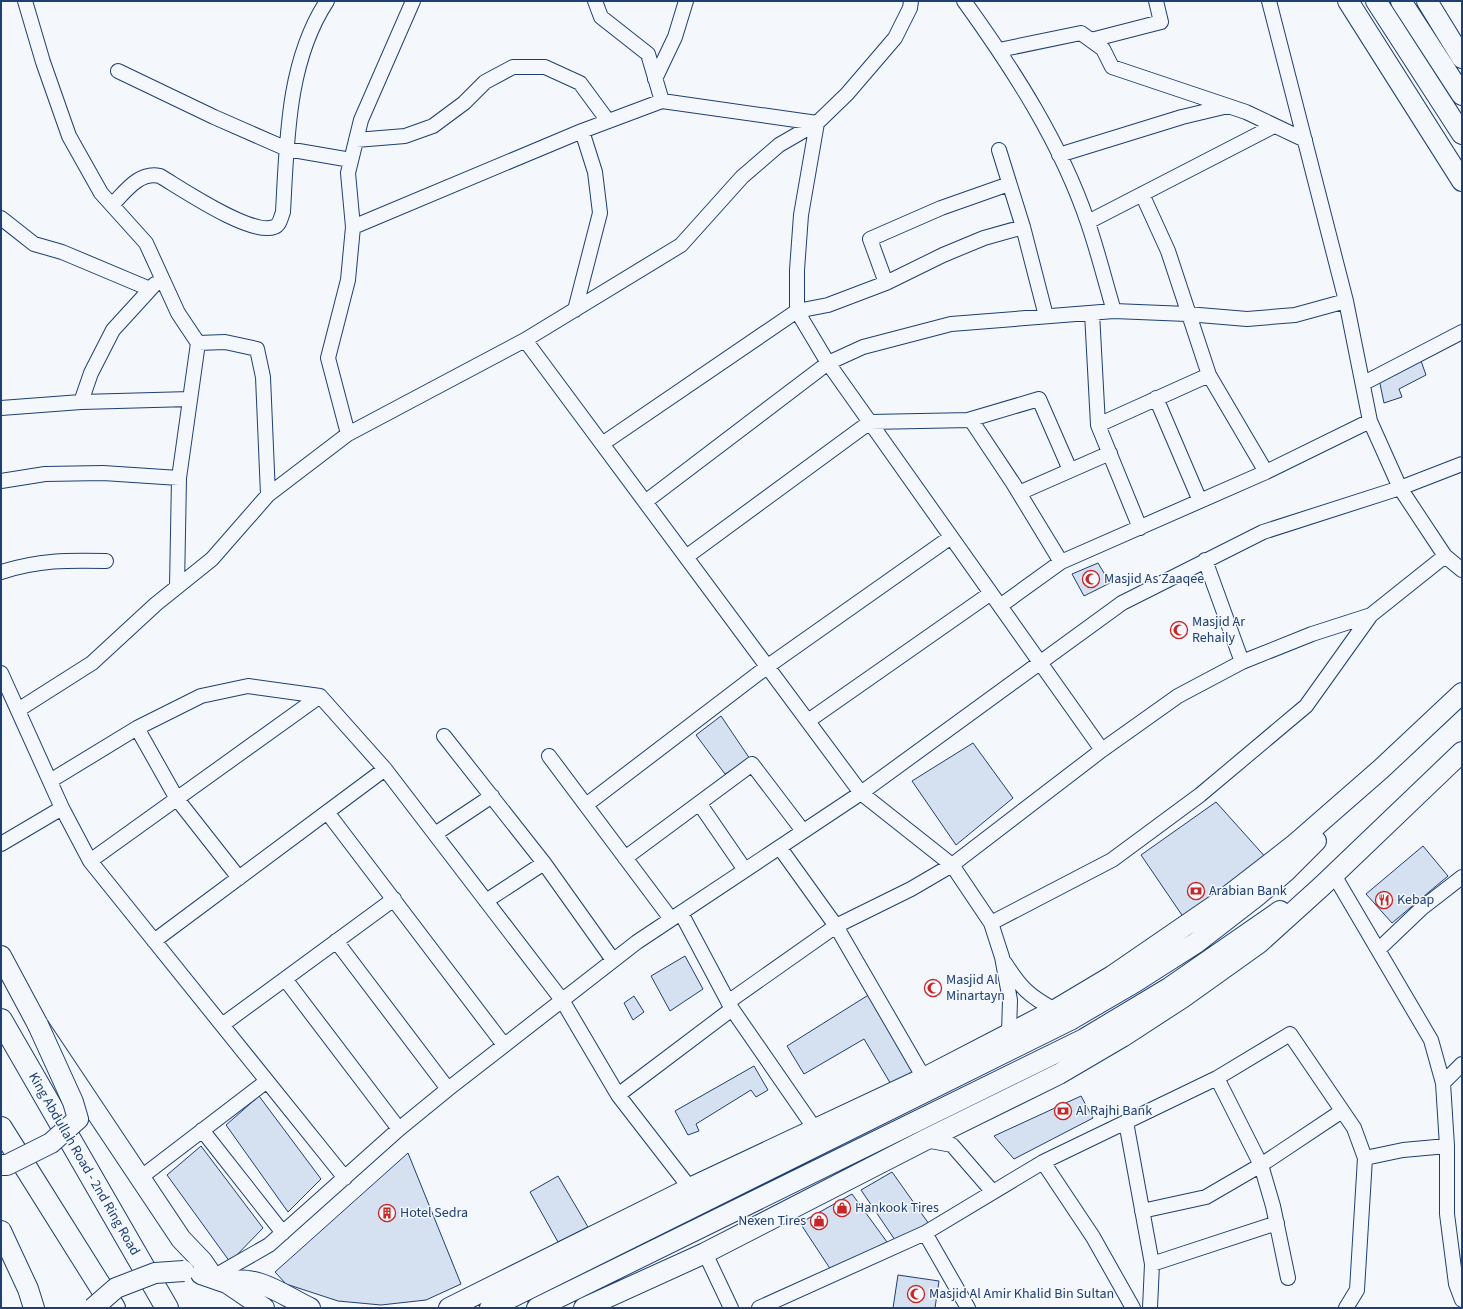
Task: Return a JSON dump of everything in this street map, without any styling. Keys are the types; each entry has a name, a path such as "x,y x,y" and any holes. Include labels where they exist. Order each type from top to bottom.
{"highway":[{"name":"King Abdullah Road - 2nd Ring Road","path":"1,1020 167,1308"},
{"path":"1,1128 114,1308"}],"main road":[{"path":"1348,1 1462,181"},
{"path":"1376,1 1462,134"},
{"path":"1401,1 1462,95"},
{"path":"1427,1 1462,58"},
{"path":"449,1308 690,1188 924,1078 1055,1010 1112,976 1227,897 1294,844 1348,798 1462,693"},
{"path":"584,1308 705,1253 925,1140 1059,1074 1142,1024 1182,998 1259,943 1328,880 1462,752"},
{"path":"490,1308 1070,1020 1135,982 1196,943 1280,877 1319,838 1348,798"},
{"path":"537,1308 1084,1038 1169,988 1251,930 1328,880"},
{"path":"1,956 38,1025 73,1102 78,1119 51,1143 7,1166 1,1165"},
{"path":"38,1025 181,1239 220,1280 264,1308"},
{"path":"1,1231 28,1288 34,1308"},
{"path":"93,1308 116,1288 155,1273 184,1271 220,1280 244,1280 260,1284 310,1308"}],"street":[{"path":"26,1 43,62 69,136 101,193 146,244 178,313 198,343 179,478 177,587"},
{"path":"112,205 139,180 146,175 152,174 160,176 233,219 265,228 275,227 280,222 283,212 286,149 294,84 314,20 327,1"},
{"path":"348,434 328,358 348,280 353,227 348,173 361,120 414,1"},
{"path":"595,1 601,17 648,54 662,101"},
{"path":"655,79 675,37 686,1"},
{"path":"18,710 92,663 177,587 212,558 268,495 348,434 525,340 681,245 742,177 779,145 817,123 848,94 895,38 910,8 911,1"},
{"path":"964,1 999,50 1059,155 1088,222 1114,311"},
{"path":"1091,40 1162,22 1156,1"},
{"path":"1269,1 1346,300 1364,383 1370,421 1400,488 1445,556 1462,570"},
{"path":"999,50 1081,33 1103,49 1112,67 1246,112 1305,140"},
{"path":"356,140 405,136 433,126 464,103 485,82 514,67 545,67 580,83 608,121"},
{"path":"118,71 214,117 286,149 351,160"},
{"path":"353,227 582,131 662,101 817,123"},
{"path":"1059,155 1182,117 1228,106"},
{"path":"817,123 801,216 797,270 797,311 828,363 1102,750"},
{"path":"1088,222 1274,126"},
{"path":"575,310 600,213 595,172 582,131"},
{"path":"999,150 1023,227 1046,316"},
{"path":"886,283 870,239 941,208 1009,184"},
{"path":"1142,194 1168,251 1187,314 1209,374 1266,472"},
{"path":"1,218 34,244 62,252 150,289"},
{"path":"602,444 797,311 828,305 886,283 942,255 984,238 1023,227"},
{"path":"81,402 91,373 113,330 162,276"},
{"path":"645,502 828,363 864,346 951,324 1114,311 1187,314 1247,319 1295,315 1346,300"},
{"path":"1092,313 1098,425 1140,528"},
{"path":"1364,383 1462,332"},
{"path":"525,340 861,793 952,865 991,923 1002,957 1010,1000 1009,1033"},
{"path":"198,343 225,342 257,349 263,377 268,495"},
{"path":"1098,425 1209,374"},
{"path":"1156,398 1200,501"},
{"path":"1,408 81,402 190,399"},
{"path":"686,557 870,422 968,420 1039,400 1070,470"},
{"path":"968,420 971,420 1019,493 1061,562"},
{"path":"1000,606 1061,562 1266,472 1370,421"},
{"path":"1019,493 1110,453"},
{"path":"220,1280 269,1245 399,1129 448,1089 613,960 676,916 861,793 1122,603 1263,532 1400,488 1462,464"},
{"path":"1,480 45,474 95,473 179,478"},
{"path":"586,805 768,666 951,537"},
{"path":"991,923 1112,860 1200,795 1306,706 1371,615 1445,556"},
{"path":"1,572 33,563 54,560 106,561"},
{"path":"1205,560 1242,662"},
{"path":"808,721 991,593"},
{"path":"618,1095 730,1005 836,926 911,889 952,865 1102,750 1178,696 1242,662 1312,634 1371,615"},
{"path":"1,673 62,808 90,861 345,1178"},
{"path":"50,781 137,728 201,696 248,686 320,696 385,769 562,1000 618,1095 690,1188"},
{"path":"90,861 320,696"},
{"path":"137,728 177,799 238,878"},
{"path":"444,736 544,863 613,960"},
{"path":"550,756 625,858 676,916 730,1005 814,1129"},
{"path":"625,858 752,764 803,831"},
{"path":"154,941 385,769"},
{"path":"435,834 492,796"},
{"path":"699,803 745,870"},
{"path":"1,844 62,808"},
{"path":"327,812 504,1045"},
{"path":"780,848 836,926 924,1078"},
{"path":"486,901 544,863"},
{"path":"1379,949 1422,908 1462,877"},
{"path":"1328,880 1379,949 1431,1040 1443,1084 1447,1146 1447,1214 1458,1265 1456,1284 1462,1300"},
{"path":"222,1025 394,899"},
{"path":"336,941 448,1089"},
{"path":"1002,957 1017,982 1034,1000 1055,1010"},
{"path":"285,979 399,1129"},
{"path":"759,1308 925,1233 992,1191 1043,1162 1217,1078 1290,1034 1354,1128 1365,1158 1357,1290 1346,1308"},
{"path":"1443,1084 1462,1064"},
{"path":"1217,1078 1261,1165 1277,1223 1288,1278"},
{"path":"140,1178 267,1081"},
{"path":"1142,1211 1206,1197 1261,1165 1342,1111"},
{"path":"1126,1122 1152,1264 1150,1308"},
{"path":"202,1130 283,1232"},
{"path":"925,1140 952,1145 992,1191"},
{"path":"1365,1158 1403,1150 1447,1146"},
{"path":"1043,1162 1093,1237 1133,1308"},
{"path":"1152,1264 1277,1223"},
{"path":"925,1233 968,1308"},
{"path":"705,1253 731,1308"}],"building":[{"path":"1420,358 1426,375 1399,389 1402,397 1384,403 1379,379"},
{"name":"Masjid As Zaaqee","path":"1098,563 1110,583 1084,596 1072,574"},
{"path":"721,716 750,759 725,774 696,735"},
{"path":"973,743 1013,798 956,845 912,781"},
{"name":"Arabian Bank","path":"1216,802 1268,860 1186,921 1141,855"},
{"path":"1423,846 1448,876 1392,923 1366,894"},
{"path":"685,956 703,989 670,1011 651,976"},
{"path":"870,994 917,1072 892,1086 864,1039 804,1074 787,1046"},
{"path":"634,996 644,1012 633,1020 624,1003"},
{"path":"754,1066 768,1090 756,1097 751,1090 696,1124 699,1131 688,1135 675,1111"},
{"path":"259,1096 321,1179 288,1212 226,1125"},
{"path":"1081,1096 1093,1118 1014,1159 994,1136"},
{"path":"201,1146 263,1228 230,1262 167,1175"},
{"name":"Hotel Sedra","path":"408,1153 461,1284 426,1300 381,1305 338,1301 286,1284 275,1272"},
{"path":"892,1172 929,1224 895,1240 861,1190"},
{"path":"558,1176 588,1227 558,1242 530,1192"},
{"path":"852,1194 887,1242 831,1270 800,1223"},
{"name":"Masjid Al Amir Khalid Bin Sultan","path":"898,1275 939,1281 935,1308 893,1308"}],"place":[{"name":"Masjid As Zaaqee","path":"1091,579"},
{"name":"Masjid Ar Rehaily","path":"1179,630"},
{"name":"Arabian Bank","path":"1196,891"},
{"name":"Kebap","path":"1384,900"},
{"name":"Masjid Al Minartayn","path":"933,988"},
{"name":"Al Rajhi Bank","path":"1063,1111"},
{"name":"Hankook Tires","path":"842,1208"},
{"name":"Hotel Sedra","path":"387,1213"},
{"name":"Nexen Tires","path":"819,1221"},
{"name":"Masjid Al Amir Khalid Bin Sultan","path":"916,1294"}]}
